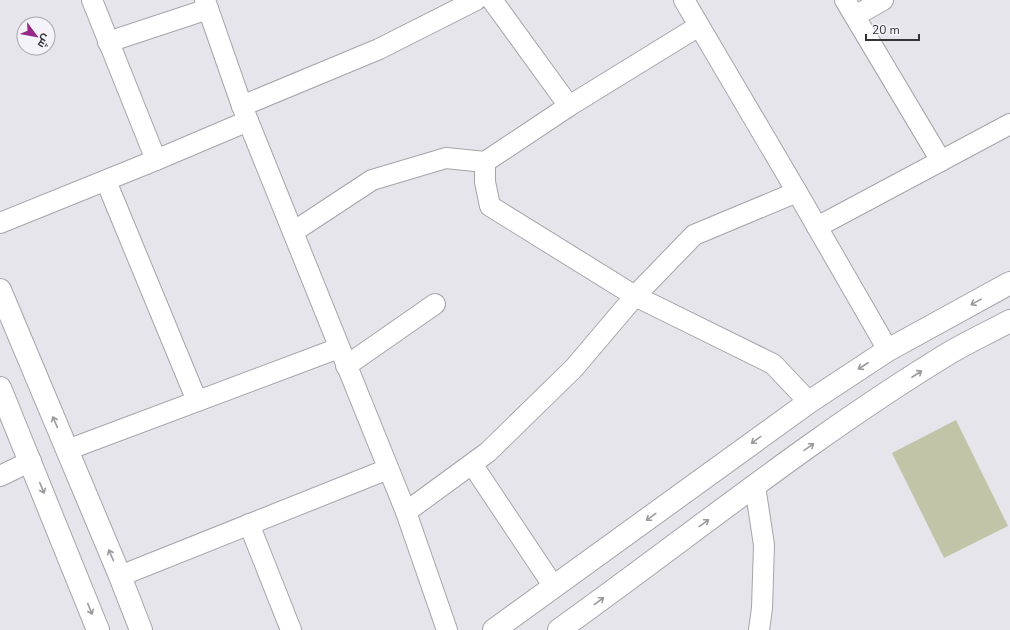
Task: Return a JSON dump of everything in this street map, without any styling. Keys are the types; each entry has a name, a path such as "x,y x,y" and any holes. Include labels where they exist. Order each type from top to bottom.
{"street":[{"path":"92,0 156,160"},
{"path":"0,223 156,160 245,113 476,0"},
{"path":"492,0 569,106"},
{"path":"684,0 888,350"},
{"path":"883,0 850,8 941,161"},
{"path":"108,42 207,4 245,113 342,357 406,512 447,630"},
{"path":"293,232 372,180 446,158 485,162 569,106 699,26"},
{"path":"817,227 1010,124"},
{"path":"485,162 485,182 490,206 635,296 773,364 809,402"},
{"path":"106,181 197,401"},
{"path":"406,512 488,452 574,368 635,296 694,235 797,192"},
{"path":"494,630 809,402 888,350 1010,283"},
{"path":"0,290 120,576 141,630"},
{"path":"67,450 197,401 342,357 435,304"},
{"path":"566,628 755,486 887,393 952,351 1010,321"},
{"path":"0,388 31,461 98,630"},
{"path":"0,476 31,461"},
{"path":"472,464 554,587"},
{"path":"120,576 388,469"},
{"path":"755,486 764,545 762,608 759,630"},
{"path":"249,524 291,630"}],"green space":[{"path":"956,420 1008,526 944,558 892,453"}]}
